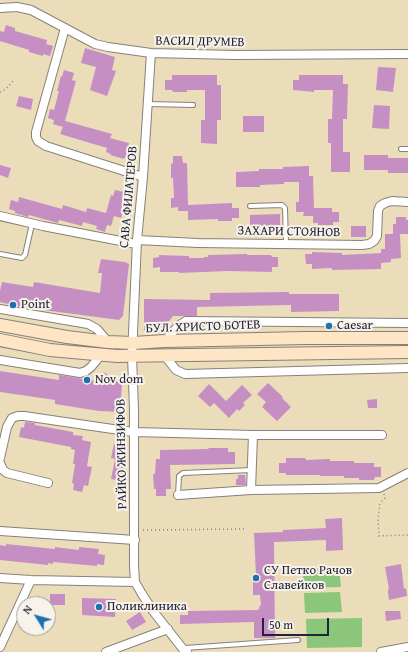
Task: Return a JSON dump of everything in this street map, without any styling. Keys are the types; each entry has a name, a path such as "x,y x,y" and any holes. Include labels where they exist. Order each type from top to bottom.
{"main road":[{"name":"БУЛ. ХРИСТО БОТЕВ","path":"0,325 66,337 108,342 133,343 305,338 408,338"},
{"name":"БУЛ. ХРИСТО БОТЕВ","path":"0,340 50,350 101,355 132,356 408,352"}],"street":[{"name":"ВАСИЛ ДРУМЕВ","path":"0,8 17,7 31,10 95,44 151,53 234,55 408,54"},
{"path":"65,28 36,132 38,141 46,146 143,177"},
{"name":"САВА ФИЛАТЕРОВ","path":"133,343 136,242 143,177 151,53"},
{"name":"ЗАХАРИ СТОЯНОВ","path":"0,216 136,242 362,245 369,244 374,241 377,236 378,211 380,206 385,202 408,202"},
{"path":"0,309 88,324 97,329 108,342"},
{"path":"165,341 178,326 186,322 408,323"},
{"name":"РАЙКО ЖИНЗИФОВ","path":"133,343 135,582"},
{"path":"0,360 80,373 91,367 101,355"},
{"path":"165,356 176,370 185,374 408,368"},
{"path":"0,458 3,436 12,418 24,416 133,432 253,435 382,435"},
{"path":"251,490 253,435"},
{"path":"0,463 3,470 7,472 48,483"},
{"path":"178,495 251,490 379,488 408,473"},
{"path":"0,531 135,540"},
{"path":"0,578 135,582 153,611 185,650"},
{"path":"0,647 31,580"},
{"path":"106,652 168,629"},
{"path":"382,652 408,647"}],"lane":[{"path":"148,104 193,105"},
{"path":"401,149 408,149"},
{"path":"250,206 282,205 285,208 286,243"},
{"path":"0,254 22,258 25,255 32,223"},
{"path":"178,495 179,476 183,473 252,470"},
{"path":"185,650 298,640"}],"path":[{"path":"0,92 6,89 14,81"},
{"path":"383,486 385,498 380,503 378,520 379,536 408,535"},
{"path":"135,530 244,529"}],"green space":[{"path":"339,567 341,587 303,588 303,569"},
{"path":"340,592 342,612 305,613 304,593"},
{"path":"362,618 362,647 307,648 306,619"}],"building":[{"path":"6,25 15,28 15,31 47,40 46,44 53,46 50,56 43,54 43,56 29,52 29,50 0,41 0,31 4,32"},
{"path":"85,48 115,57 112,70 116,71 107,96 90,90 96,67 81,63"},
{"path":"378,67 396,68 393,92 376,90"},
{"path":"64,70 74,73 72,80 76,81 65,121 112,134 110,138 129,143 128,148 134,150 131,159 125,157 124,159 110,155 111,154 106,152 107,148 60,134 63,127 53,124 54,120 48,118 50,109 54,110 59,91 57,91"},
{"path":"172,75 217,75 217,85 221,85 221,120 217,120 217,144 201,143 201,120 205,120 205,90 173,92 172,90 165,90 165,80 172,80"},
{"path":"299,75 343,75 343,84 348,84 347,119 343,119 343,152 350,152 350,172 331,172 331,143 328,143 328,119 332,119 333,90 314,90 314,92 293,90 293,80 299,80"},
{"path":"19,96 33,99 31,110 16,106"},
{"path":"374,105 390,106 389,129 372,128"},
{"path":"243,116 264,116 264,132 243,132"},
{"path":"364,155 388,155 388,158 408,158 408,173 388,173 388,170 364,170"},
{"path":"173,156 182,156 183,163 187,163 188,205 232,203 232,208 239,208 239,218 232,218 232,221 218,221 218,219 188,220 188,211 178,211 178,207 171,208 171,198 174,198 173,178 171,178 171,164 173,163"},
{"path":"0,165 11,168 8,178 0,175"},
{"path":"309,166 309,176 313,176 314,208 332,208 332,212 339,212 339,222 333,222 333,225 318,225 318,223 313,223 313,216 303,216 304,212 296,212 296,202 299,202 299,182 260,185 260,187 236,187 236,172"},
{"path":"115,190 124,192 122,198 126,200 121,218 114,216 111,226 107,225 105,232 96,229 97,226 83,222 82,226 59,220 58,223 29,215 28,217 15,213 15,211 9,209 11,200 18,202 19,197 62,209 63,205 86,212 87,208 106,213 111,195 113,196"},
{"path":"280,214 280,226 250,226 250,215"},
{"path":"396,217 406,217 406,220 408,220 408,234 400,234 401,258 391,259 391,262 381,263 381,269 312,269 312,264 306,264 305,254 312,254 312,252 342,253 342,255 381,253 381,249 385,249 385,234 393,234 393,224 396,224"},
{"path":"351,226 366,226 366,237 351,237"},
{"path":"159,255 204,258 208,257 208,255 271,255 272,257 278,257 278,267 272,267 272,272 228,271 179,273 160,272 160,267 153,268 153,258 159,257"},
{"path":"101,259 125,262 129,264 123,316 119,320 21,307 0,302 2,282 33,287 34,282 100,293 102,273 98,273"},
{"path":"289,292 289,294 339,294 339,311 291,312 291,305 197,307 197,316 173,316 162,331 144,331 144,299 210,300 210,293"},
{"path":"0,371 59,380 59,375 97,381 104,372 122,385 120,412 99,411 55,404 55,400 0,392"},
{"path":"268,383 291,407 277,421 262,407 266,402 257,394"},
{"path":"209,384 226,401 242,385 252,395 243,403 245,405 239,411 237,409 229,418 214,403 210,407 198,396"},
{"path":"377,399 377,408 368,408 367,400"},
{"path":"25,422 73,432 73,435 83,436 82,440 91,442 87,466 92,467 88,486 84,485 82,492 73,490 74,484 72,483 75,464 73,464 75,450 71,449 71,447 19,437 21,427 24,428"},
{"path":"114,444 125,446 122,465 126,466 123,481 111,479 115,459 111,458"},
{"path":"208,448 228,448 228,452 235,452 235,464 170,465 171,489 166,489 166,496 156,496 153,474 155,474 156,459 160,459 160,450 209,449"},
{"path":"286,458 305,458 306,460 330,459 330,461 374,463 374,467 381,467 381,477 375,477 374,480 359,480 359,478 344,478 344,476 286,475 286,473 279,473 279,463 286,463"},
{"path":"238,475 245,475 246,485 236,485"},
{"path":"342,518 343,550 326,551 326,540 274,542 275,638 254,638 254,622 180,624 180,615 188,615 188,611 258,610 261,604 260,595 253,595 253,576 256,576 254,533 326,528 325,519"},
{"path":"6,544 55,549 55,547 79,550 79,547 99,549 98,554 105,555 104,565 97,564 97,566 53,562 53,564 48,563 48,565 0,560 0,545 6,546"},
{"path":"401,564 404,589 406,588 407,596 389,600 389,589 385,567"},
{"path":"50,594 65,594 65,605 56,605 56,596 50,596"},
{"name":"Поликлиника","path":"82,598 116,599 115,617 82,615"},
{"path":"385,611 400,611 401,619 386,621"},
{"path":"140,612 146,622 132,630 126,621"}],"place":[{"name":"Point","path":"13,305"},
{"name":"Caesar","path":"329,326"},
{"name":"Nov dom","path":"87,380"},
{"name":"СУ Петко Рачов Славейков","path":"256,578"},
{"name":"Поликлиника","path":"99,607"}]}
